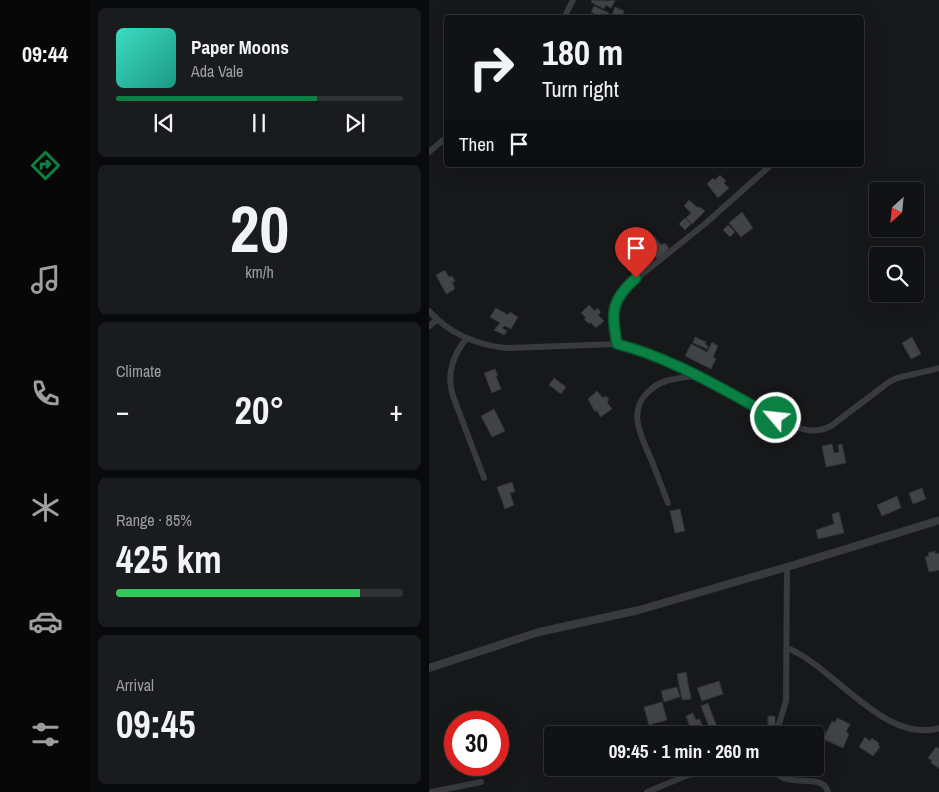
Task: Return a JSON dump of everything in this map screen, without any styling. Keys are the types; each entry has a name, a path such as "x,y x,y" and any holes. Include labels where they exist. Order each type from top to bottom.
{"street":[{"path":"566,15 573,0"},
{"path":"429,152 444,140"},
{"path":"617,344 612,317 613,308 625,288 706,223 769,167"},
{"path":"429,310 437,320 455,333 491,347 617,344 636,348 697,376 792,426 806,431 823,430 831,426 897,378 939,368"},
{"path":"429,326 437,320"},
{"path":"467,338 453,360 450,382 484,478"},
{"path":"668,503 641,437 637,420 637,407 643,397 653,387 666,381 697,376"},
{"path":"429,668 539,632 639,610 939,520"},
{"path":"778,726 786,701 787,567"},
{"path":"787,648 806,658 869,707 895,724 921,732 939,728"},
{"path":"647,792 687,776"},
{"path":"778,776 783,779 817,782 824,785 828,792"},
{"path":"432,792 481,782"}],"building":[{"path":"592,0 615,1 611,8 606,5 604,9 591,2"},
{"path":"594,6 609,13 608,15 597,15 591,12"},
{"path":"615,7 624,11 623,15 612,15"},
{"path":"720,175 726,181 724,183 729,188 718,198 707,184 713,178 715,180"},
{"path":"689,200 705,211 692,224 686,218 691,213 684,206"},
{"path":"742,212 753,228 741,237 729,223"},
{"path":"685,218 691,224 685,230 679,224"},
{"path":"728,225 735,232 730,237 723,230"},
{"path":"654,236 661,245 665,243 669,248 658,259 652,255 656,248 649,241"},
{"path":"445,270 449,277 452,276 455,281 452,282 455,289 446,294 436,275"},
{"path":"589,305 595,311 597,308 601,312 598,315 604,321 596,328 584,319 586,318 581,313"},
{"path":"496,308 508,315 510,312 518,317 511,329 505,326 502,328 507,331 504,335 494,330 500,323 490,317"},
{"path":"695,337 706,342 707,349 693,343"},
{"path":"912,337 921,354 911,359 902,343"},
{"path":"712,342 718,346 713,357 716,359 711,369 685,356 691,344 707,352"},
{"path":"495,369 501,389 492,393 484,373"},
{"path":"554,378 566,387 561,394 549,385"},
{"path":"597,391 603,398 606,396 609,400 607,402 612,409 601,417 596,410 595,412 588,399"},
{"path":"494,409 505,431 492,437 481,416"},
{"path":"832,444 834,453 839,452 838,445 842,444 846,463 826,467 822,446"},
{"path":"512,482 515,492 510,493 514,505 505,509 497,487"},
{"path":"922,488 926,499 913,504 909,493"},
{"path":"897,496 901,508 882,516 877,505"},
{"path":"680,509 685,531 675,533 670,511"},
{"path":"839,512 844,533 818,539 816,530 834,524 832,514"},
{"path":"935,551 935,554 940,553 940,570 929,572 925,557 929,556 928,553"},
{"path":"686,672 691,699 682,700 677,674"},
{"path":"719,681 723,694 702,701 697,688"},
{"path":"677,687 680,697 664,702 661,691"},
{"path":"662,702 667,720 649,725 644,707"},
{"path":"708,703 717,726 709,726 701,706"},
{"path":"693,713 696,720 700,719 702,726 690,726 686,716"},
{"path":"768,716 775,716 775,726 768,725"},
{"path":"837,718 850,724 846,732 849,734 843,748 824,739 832,721 835,723"},
{"path":"865,737 870,741 872,738 879,743 880,747 873,756 859,747"},
{"path":"936,747 940,749 940,769 931,763 932,761 928,758"}],"route":[{"path":"636,278 625,288 613,308 612,317 617,344 636,348 697,376 776,418"}]}
